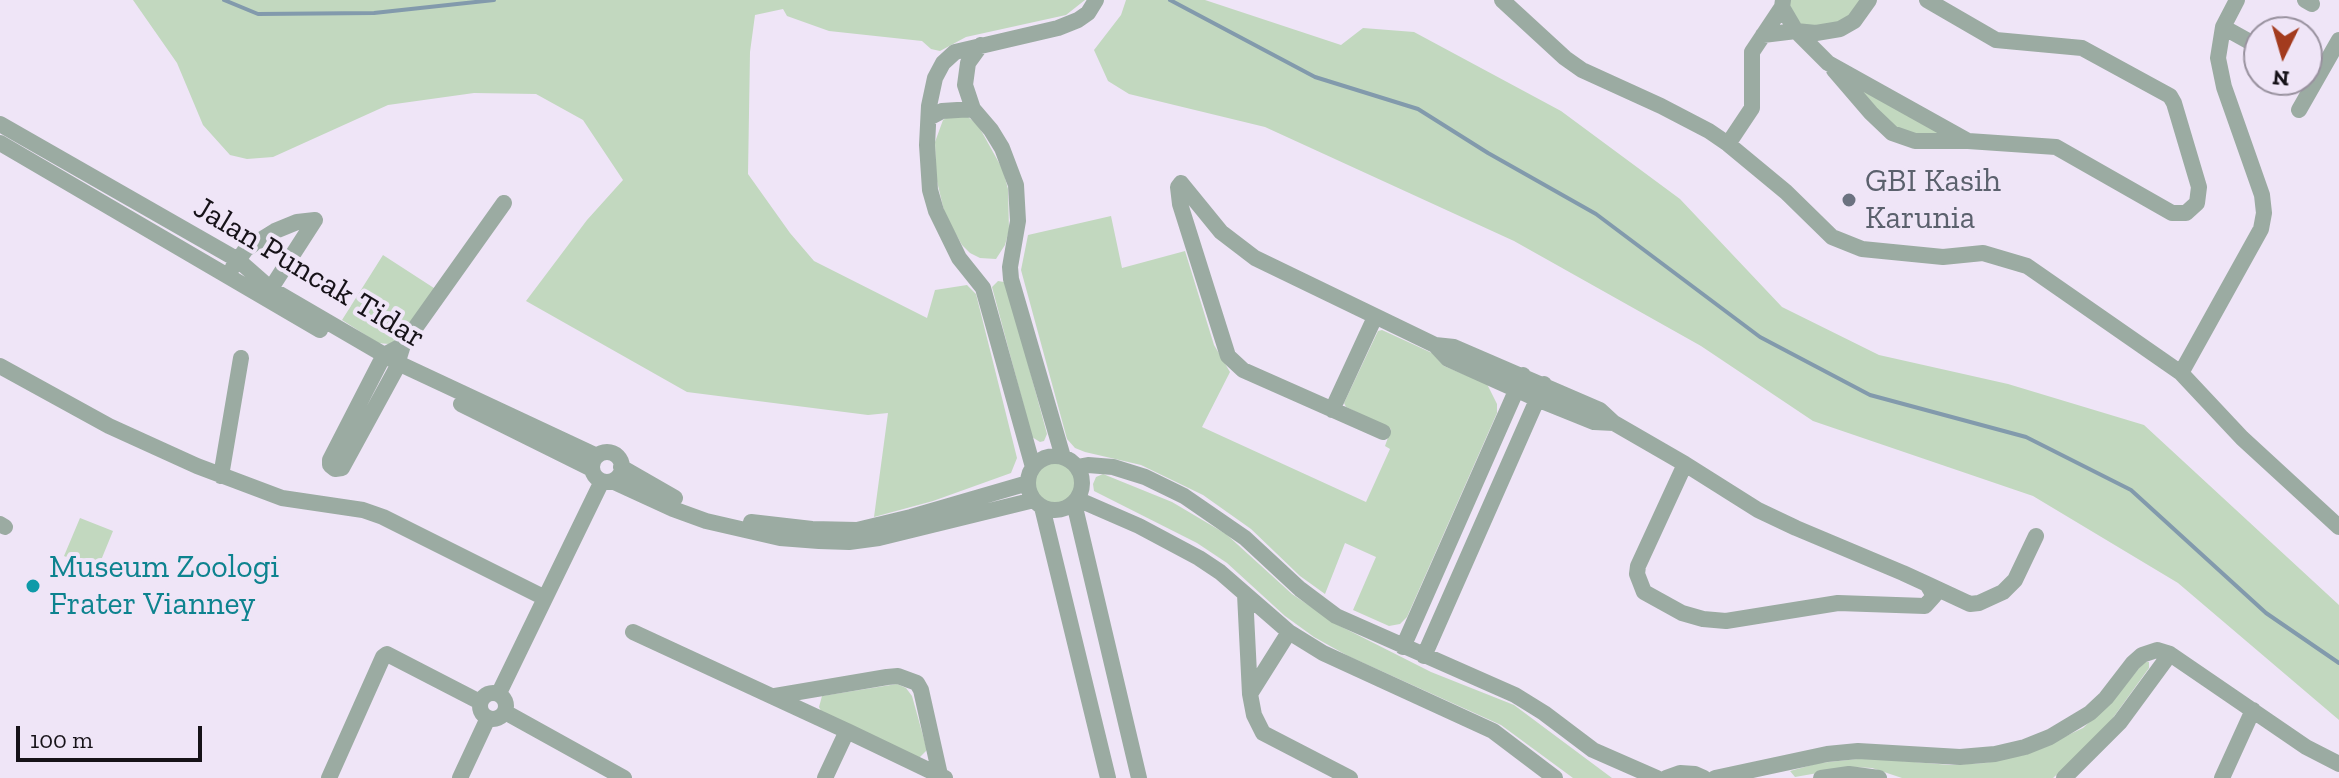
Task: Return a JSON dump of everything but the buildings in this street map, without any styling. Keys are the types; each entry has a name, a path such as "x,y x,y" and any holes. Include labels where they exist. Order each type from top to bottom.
{"street":[{"path":"1096,0 1088,13 1078,20 1058,28 955,52 943,63 935,78 929,118 928,169 936,211 959,258 983,288 1108,778"},
{"path":"1502,0 1582,70 1661,106 1728,144 1786,192 1832,237 1862,249 1943,257 1983,253 2027,266 2181,373 2242,438 2336,520"},
{"path":"1826,60 1824,39 1830,32 1854,21 1869,0"},
{"path":"1782,3 1796,31 1892,133 1915,141 2056,147 2172,213 2186,213 2197,203 2200,195 2170,96 2082,48 1996,40 1927,0"},
{"path":"2181,373 2261,229 2264,213 2262,195 2224,87 2218,58 2223,27 2237,0"},
{"path":"1728,144 1752,108 1752,52 1782,3"},
{"path":"2223,27 2243,38"},
{"path":"1763,35 1796,31 1830,32"},
{"path":"2299,110 2339,40"},
{"path":"981,45 968,63 965,85 973,109 1002,148 1016,185 1018,221 1010,267 1011,279 1070,462 1083,483 1076,501 1139,778"},
{"path":"1826,60 1968,141"},
{"path":"929,118 942,111 973,109"},
{"name":"Jalan Puncak Tidar","path":"0,124 233,267 267,294 389,363 605,471 673,509 706,521 780,538 849,542 1038,503"},
{"name":"Jalan Puncak Tidar","path":"0,143 233,267"},
{"path":"1383,432 1243,370 1228,356 1180,204 1178,187 1181,183 1221,232 1255,258 1435,345 1448,359 1541,392 1594,422 1614,423 1758,510 1970,604"},
{"path":"389,363 342,468 335,469 330,465 330,460 389,363 504,203"},
{"path":"233,267 246,249 275,231 297,222 315,220 267,294"},
{"path":"1332,410 1375,317"},
{"path":"221,476 241,358"},
{"path":"0,366 109,426 221,476 282,498 363,510 545,598"},
{"path":"1403,647 1520,383"},
{"path":"1424,656 1541,392"},
{"path":"1031,475 1045,458 1113,467 1145,477 1184,496 1245,538 1326,609 1403,647 1515,695 1593,750 1657,778"},
{"path":"1685,464 1638,566 1639,583 1644,592 1682,613 1703,619 1726,621 1838,603 1925,606 1970,604 1992,599 2015,580 2036,536"},
{"path":"499,693 605,471"},
{"name":"Jalan Puncak Tidar","path":"605,471 654,488 710,513 771,525 839,531 857,530 911,517 1031,475"},
{"path":"1038,503 1061,510 1076,501"},
{"path":"1076,501 1139,526 1199,558 1220,572 1289,632 1343,664 1493,731 1555,778"},
{"path":"1925,606 1934,596 1927,584"},
{"path":"1245,594 1250,694 1254,715 1263,733 1350,778"},
{"path":"633,632 943,776"},
{"path":"1250,694 1289,632"},
{"path":"1715,778 1781,771 1858,751 1960,757 2025,747 2068,728 2090,713 2142,655 2157,650 2170,654 2306,747 2339,764"},
{"path":"329,778 387,654 480,702"},
{"path":"2064,778 2120,722 2170,654"},
{"path":"775,696 887,677 898,676 917,683 943,776"},
{"path":"487,693 499,693 506,701 505,712 497,718 488,718 482,713 480,702 487,693"},
{"path":"2222,778 2253,710"},
{"path":"505,712 597,772 624,778"},
{"path":"460,778 488,718"},
{"path":"825,778 847,731"},
{"path":"1666,778 1680,773 1704,778"},
{"path":"1821,778 1849,774 1879,778"}],"green space":[{"path":"133,0 1085,0 1066,15 966,37 940,51 931,49 922,41 829,31 787,16 783,9 755,15 750,52 748,174 814,261 927,318 935,290 967,285 976,294 1017,458 1011,473 933,501 874,517 888,413 868,415 687,392 526,301 587,220 623,180 583,120 536,94 474,93 388,105 273,157 247,159 230,155 203,125 177,63"},
{"path":"1126,0 1205,0 1341,45 1363,28 1414,32 1561,111 1680,199 1782,307 1879,355 2008,384 2144,425 2339,605 2339,720 2178,583 2033,496 1813,421 1701,346 1514,241 1265,127 1129,94 1108,81 1094,50 1121,15"},
{"path":"1790,0 1862,0 1842,21 1826,26 1801,25 1789,4"},
{"path":"1862,89 1942,132 1921,136 1895,127 1861,95"},
{"path":"951,115 968,117 978,125 1003,170 1008,189 1009,230 1005,245 996,259 980,258 970,253 945,215 936,177 935,142 943,120"},
{"path":"1111,216 1122,268 1185,251 1214,345 1230,372 1202,427 1366,502 1390,449 1385,446 1391,429 1346,407 1344,403 1378,331 1382,330 1432,353 1444,366 1487,384 1497,404 1497,413 1407,617 1400,624 1389,626 1353,610 1376,557 1345,543 1325,594 1300,576 1251,529 1203,495 1141,465 1075,448 1067,439 1021,270 1028,235"},
{"path":"383,255 437,290 399,339 389,344 378,343 342,320"},
{"path":"998,281 1007,286 1047,434 1044,441 1032,437 992,287"},
{"path":"1055,463 1069,469 1075,483 1069,497 1055,503 1041,497 1035,483 1041,469"},
{"path":"1103,474 1172,502 1226,534 1292,594 1338,625 1431,672 1514,705 1612,778 1573,778 1501,725 1348,656 1314,637 1285,616 1227,563 1197,543 1094,491 1096,477"},
{"path":"80,518 113,531 97,570 64,556"},
{"path":"2144,662 2149,662 2149,668 2102,733 2053,778 1902,778 1872,768 1852,767 1795,777 1790,771 1819,763 1867,758 1950,765 1985,763 2028,754 2083,728 2115,698"},
{"path":"897,684 906,688 912,696 927,750 919,758 821,711 819,707 822,696"}],"waterway":[{"path":"224,0 258,14 374,13 494,0"},
{"path":"1170,0 1315,77 1418,109 1596,214 1760,337 1870,395 2026,437 2131,490 2266,613 2339,663"}],"place":[{"name":"GBI Kasih Karunia","path":"1849,200"},
{"name":"Museum Zoologi Frater Vianney","path":"33,586"}]}
